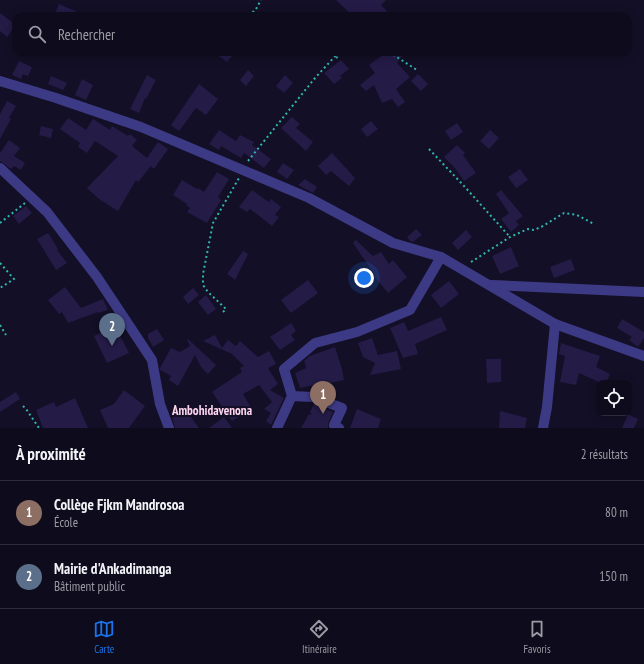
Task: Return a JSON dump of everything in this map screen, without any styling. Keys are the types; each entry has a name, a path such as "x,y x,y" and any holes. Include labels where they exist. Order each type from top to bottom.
{"street":[{"path":"0,81 56,98 141,127 244,170 309,198 393,243 441,257 555,324 644,356"},
{"path":"0,168 47,212 97,277 152,360 160,404 169,428"},
{"path":"277,428 292,396 284,368 315,343 357,332 410,310 441,257"},
{"path":"490,285 644,292"},
{"path":"543,428 547,407 555,324"},
{"path":"292,396 313,397 342,408 334,425 339,428"}],"path":[{"path":"253,12 261,0"},
{"path":"224,312 226,309 208,292 203,285 203,274 213,223 219,212 226,204 228,195 249,160 315,78 336,56"},
{"path":"333,59 338,56"},
{"path":"395,56 417,70"},
{"path":"429,149 510,237"},
{"path":"0,223 32,198"},
{"path":"462,269 510,237 528,229 534,230 543,226 564,213 577,215 594,224"},
{"path":"0,263 14,279 0,288"},
{"path":"0,325 6,335"},
{"path":"23,406 26,408 39,428"}],"building":[{"path":"336,0 386,0 381,5 387,11 386,12 349,12"},
{"path":"59,4 78,12 56,12"},
{"path":"0,13 12,22 12,30 7,37 0,31"},
{"path":"219,56 232,56 227,62"},
{"path":"381,56 402,56 397,63 410,77 396,89 405,102 398,107 392,99 382,103 374,85 366,91 360,85 375,73 369,65"},
{"path":"341,60 349,69 340,76 342,78 334,84 324,73"},
{"path":"19,61 32,67 28,76 23,74 21,79 12,75"},
{"path":"248,70 254,76 246,86 240,80"},
{"path":"418,74 428,84 421,91 411,81"},
{"path":"147,75 156,80 146,99 145,98 139,113 130,109"},
{"path":"285,75 293,83 284,93 276,86"},
{"path":"51,76 67,83 63,90 48,84"},
{"path":"82,79 93,85 86,100 75,95"},
{"path":"199,84 218,99 206,115 196,108 179,131 171,125"},
{"path":"7,101 16,106 0,139 0,114"},
{"path":"292,117 300,124 296,128 313,142 306,151 281,128"},
{"path":"68,118 86,130 93,119 110,130 112,126 128,136 130,134 137,140 132,146 147,158 158,142 168,149 154,169 151,166 138,182 136,180 118,211 99,199 87,188 118,156 95,141 87,153 78,147 80,143 60,129"},
{"path":"371,121 378,129 367,137 361,129"},
{"path":"457,123 463,132 451,140 445,131"},
{"path":"41,126 53,129 51,138 39,135"},
{"path":"219,130 236,141 240,135 254,142 252,145 271,159 264,168 244,153 241,158 221,146 219,150 209,144"},
{"path":"490,130 499,138 489,149 480,141"},
{"path":"9,140 20,148 14,156 25,163 21,170 14,166 11,169 0,161 0,153"},
{"path":"457,145 465,153 463,155 476,173 464,181 455,168 444,157"},
{"path":"332,153 355,178 349,186 331,171 326,175 318,166"},
{"path":"283,163 294,170 287,179 277,172"},
{"path":"520,169 528,180 516,188 508,177"},
{"path":"217,172 229,179 218,197 221,200 207,223 187,212 190,208 186,205 187,204 173,195 182,180 204,192"},
{"path":"305,179 317,187 313,193 298,185"},
{"path":"252,190 269,202 271,199 281,207 275,215 279,217 272,226 250,209 247,212 239,207"},
{"path":"501,190 523,216 516,221 519,225 511,232 501,219 509,213 496,194"},
{"path":"26,206 32,213 19,224 13,216"},
{"path":"416,229 422,235 413,242 410,241 407,237"},
{"path":"466,230 472,237 458,250 452,243"},
{"path":"48,233 58,249 57,250 67,263 56,270 37,239"},
{"path":"356,240 373,256 381,252 389,264 393,260 407,277 388,293 374,276 375,275 353,243"},
{"path":"511,247 519,266 500,274 492,256"},
{"path":"243,251 248,254 235,280 227,274"},
{"path":"571,259 575,270 554,278 550,267"},
{"path":"308,280 318,293 291,313 281,300"},
{"path":"449,281 459,294 441,308 431,295"},
{"path":"65,287 81,308 103,299 108,310 68,323 62,312 59,314 48,300"},
{"path":"193,288 199,295 188,304 183,297"},
{"path":"206,295 216,309 208,315 198,302"},
{"path":"441,317 447,330 415,344 418,354 403,358 390,328 404,322 408,331"},
{"path":"622,319 644,332 644,338 638,347 629,340 632,337 617,328"},
{"path":"291,323 296,331 291,335 295,340 280,350 270,337"},
{"path":"117,329 129,353 107,363 94,336 102,332 103,335"},
{"path":"157,329 164,340 153,347 148,338 148,334"},
{"path":"215,335 222,348 228,340 236,346 240,341 258,357 269,351 276,364 268,368 278,384 270,390 284,398 271,425 266,421 271,413 264,409 272,402 259,385 243,394 252,409 232,421 212,392 242,372 240,368 244,366 232,354 203,341"},
{"path":"372,338 378,355 397,351 401,369 370,375 375,363 363,357 358,343"},
{"path":"187,339 216,365 208,374 201,367 195,355 178,386 169,380 171,376 160,370 160,368 171,348 180,352 190,346"},
{"path":"561,343 600,356 596,367 610,374 607,380 596,381 579,373 576,385 560,382 565,356 559,354"},
{"path":"335,347 344,380 325,384 327,380 300,388 295,373 306,368 304,361 310,356"},
{"path":"486,359 501,359 501,382 487,383"},
{"path":"124,390 145,406 129,428 108,428 100,410 114,404"},
{"path":"16,392 20,399 0,412 0,402"},
{"path":"75,398 88,428 43,428 36,410 54,402 56,407"},
{"path":"314,404 333,412 328,423 328,428 301,428 309,414 312,415 310,412"},
{"path":"357,409 381,419 378,428 350,428"},
{"path":"186,410 199,428 175,428 172,418"},
{"path":"500,411 527,418 525,428 499,428"},
{"path":"627,416 632,416 638,419 634,428 622,428"},
{"path":"224,417 232,428 209,428"}],"place":[{"name":"Mairie d'Ankadimanga","path":"112,346"},
{"name":"Collège Fjkm Mandrosoa","path":"323,414"}],"district":[{"name":"Ambohidavenona","path":"212,410"}]}
